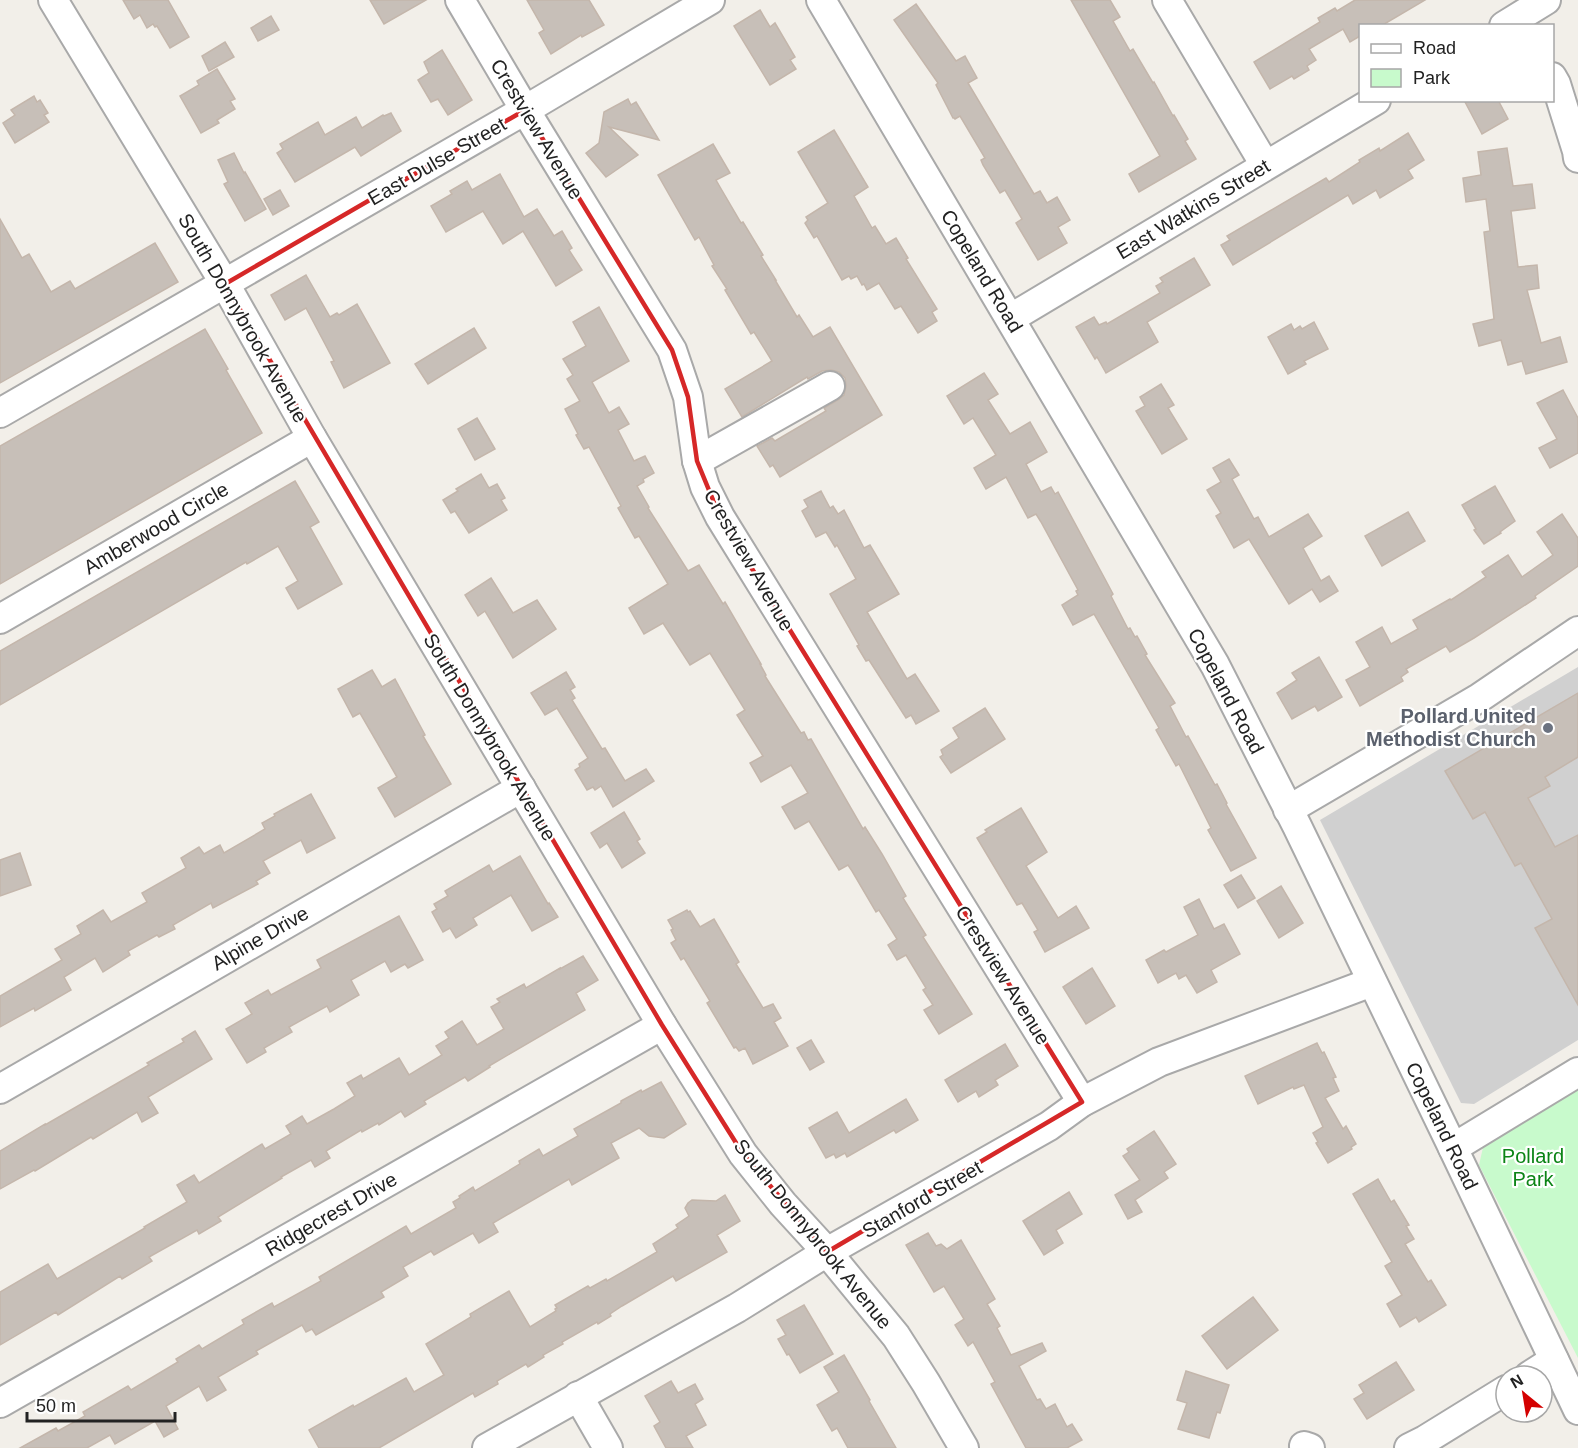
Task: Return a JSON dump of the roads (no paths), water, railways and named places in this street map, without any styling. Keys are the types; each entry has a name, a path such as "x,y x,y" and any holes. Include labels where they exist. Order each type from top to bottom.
{"street":[{"name":"South Donnybrook Avenue","path":"53,0 225,284 312,438 662,1025 743,1154 896,1336 964,1448"},
{"name":"Crestview Avenue","path":"460,0 672,350 688,397 697,461 705,487 720,517 1082,1102"},
{"name":"East Dulse Street","path":"225,284 710,0"},
{"name":"Copeland Road","path":"821,0 1215,665 1453,1148 1578,1410"},
{"path":"1167,0 1265,165"},
{"path":"1515,17 1546,0"},
{"path":"1554,80 1578,158"},
{"name":"East Watkins Street","path":"1011,318 1373,102"},
{"path":"0,413 225,284"},
{"path":"697,461 830,386"},
{"name":"Amberwood Circle","path":"0,619 312,438"},
{"path":"1288,810 1479,698 1578,631"},
{"name":"Alpine Drive","path":"0,1089 521,788"},
{"name":"Stanford Street","path":"487,1448 737,1308 827,1252 1049,1126 1082,1102 1159,1062 1372,982"},
{"name":"Ridgecrest Drive","path":"0,1403 662,1025"},
{"path":"1453,1148 1578,1072"},
{"path":"1548,1364 1554,1360"},
{"path":"578,1396 608,1448"},
{"path":"1409,1448 1494,1397"}],"place":[{"name":"Pollard United Methodist Church","path":"1548,728"}],"park label":[{"name":"Pollard Park","path":"1533,1168"}]}
